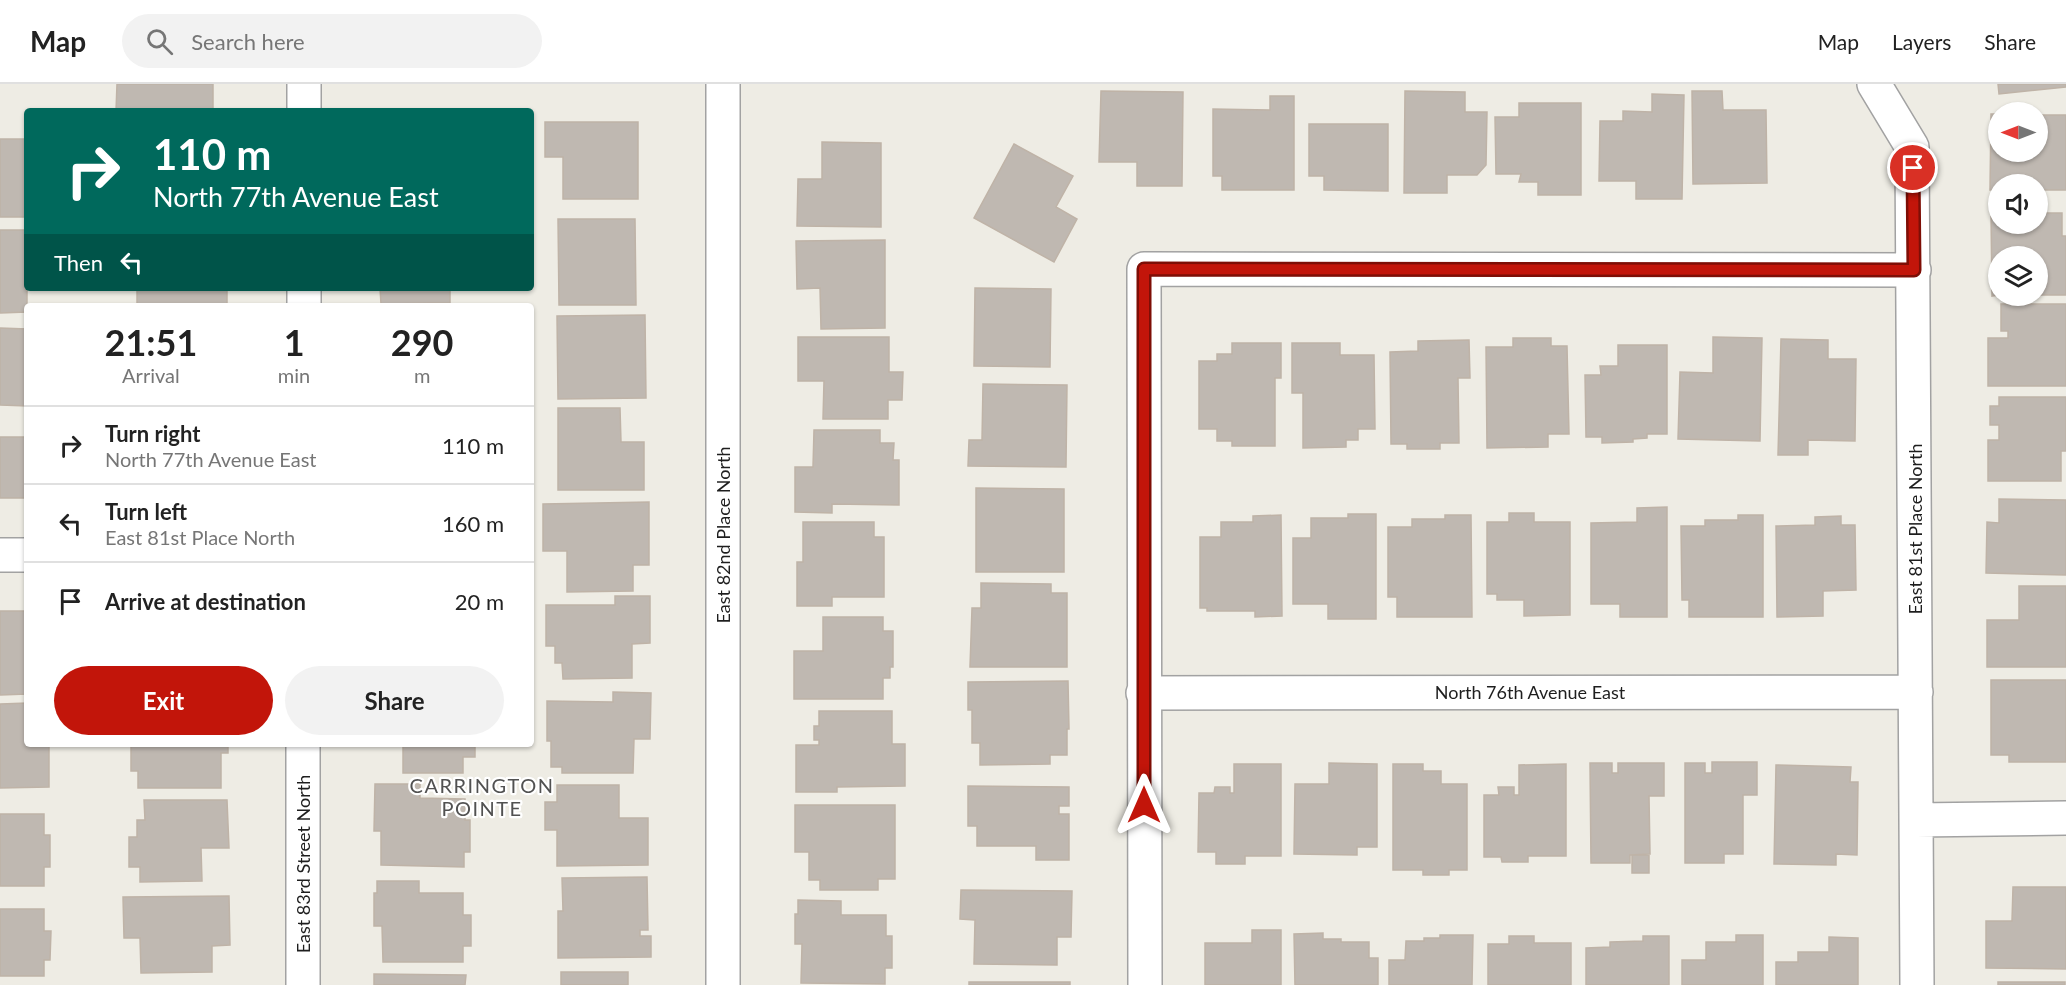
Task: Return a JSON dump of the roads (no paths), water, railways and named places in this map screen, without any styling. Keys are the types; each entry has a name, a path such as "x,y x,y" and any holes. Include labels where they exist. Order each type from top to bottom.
{"street":[{"path":"304,84 304,108"},
{"name":"East 82nd Place North","path":"723,84 723,985"},
{"name":"East 81st Place North","path":"1874,84 1912,147 1917,985"},
{"path":"1145,985 1144,269 1914,270"},
{"path":"0,555 24,555"},
{"name":"North 76th Avenue East","path":"1143,693 1916,692"},
{"name":"East 83rd Street North","path":"303,747 303,985"},
{"path":"1916,820 2066,818"}],"district":[{"name":"CARRINGTON POINTE","path":"482,796"}]}
